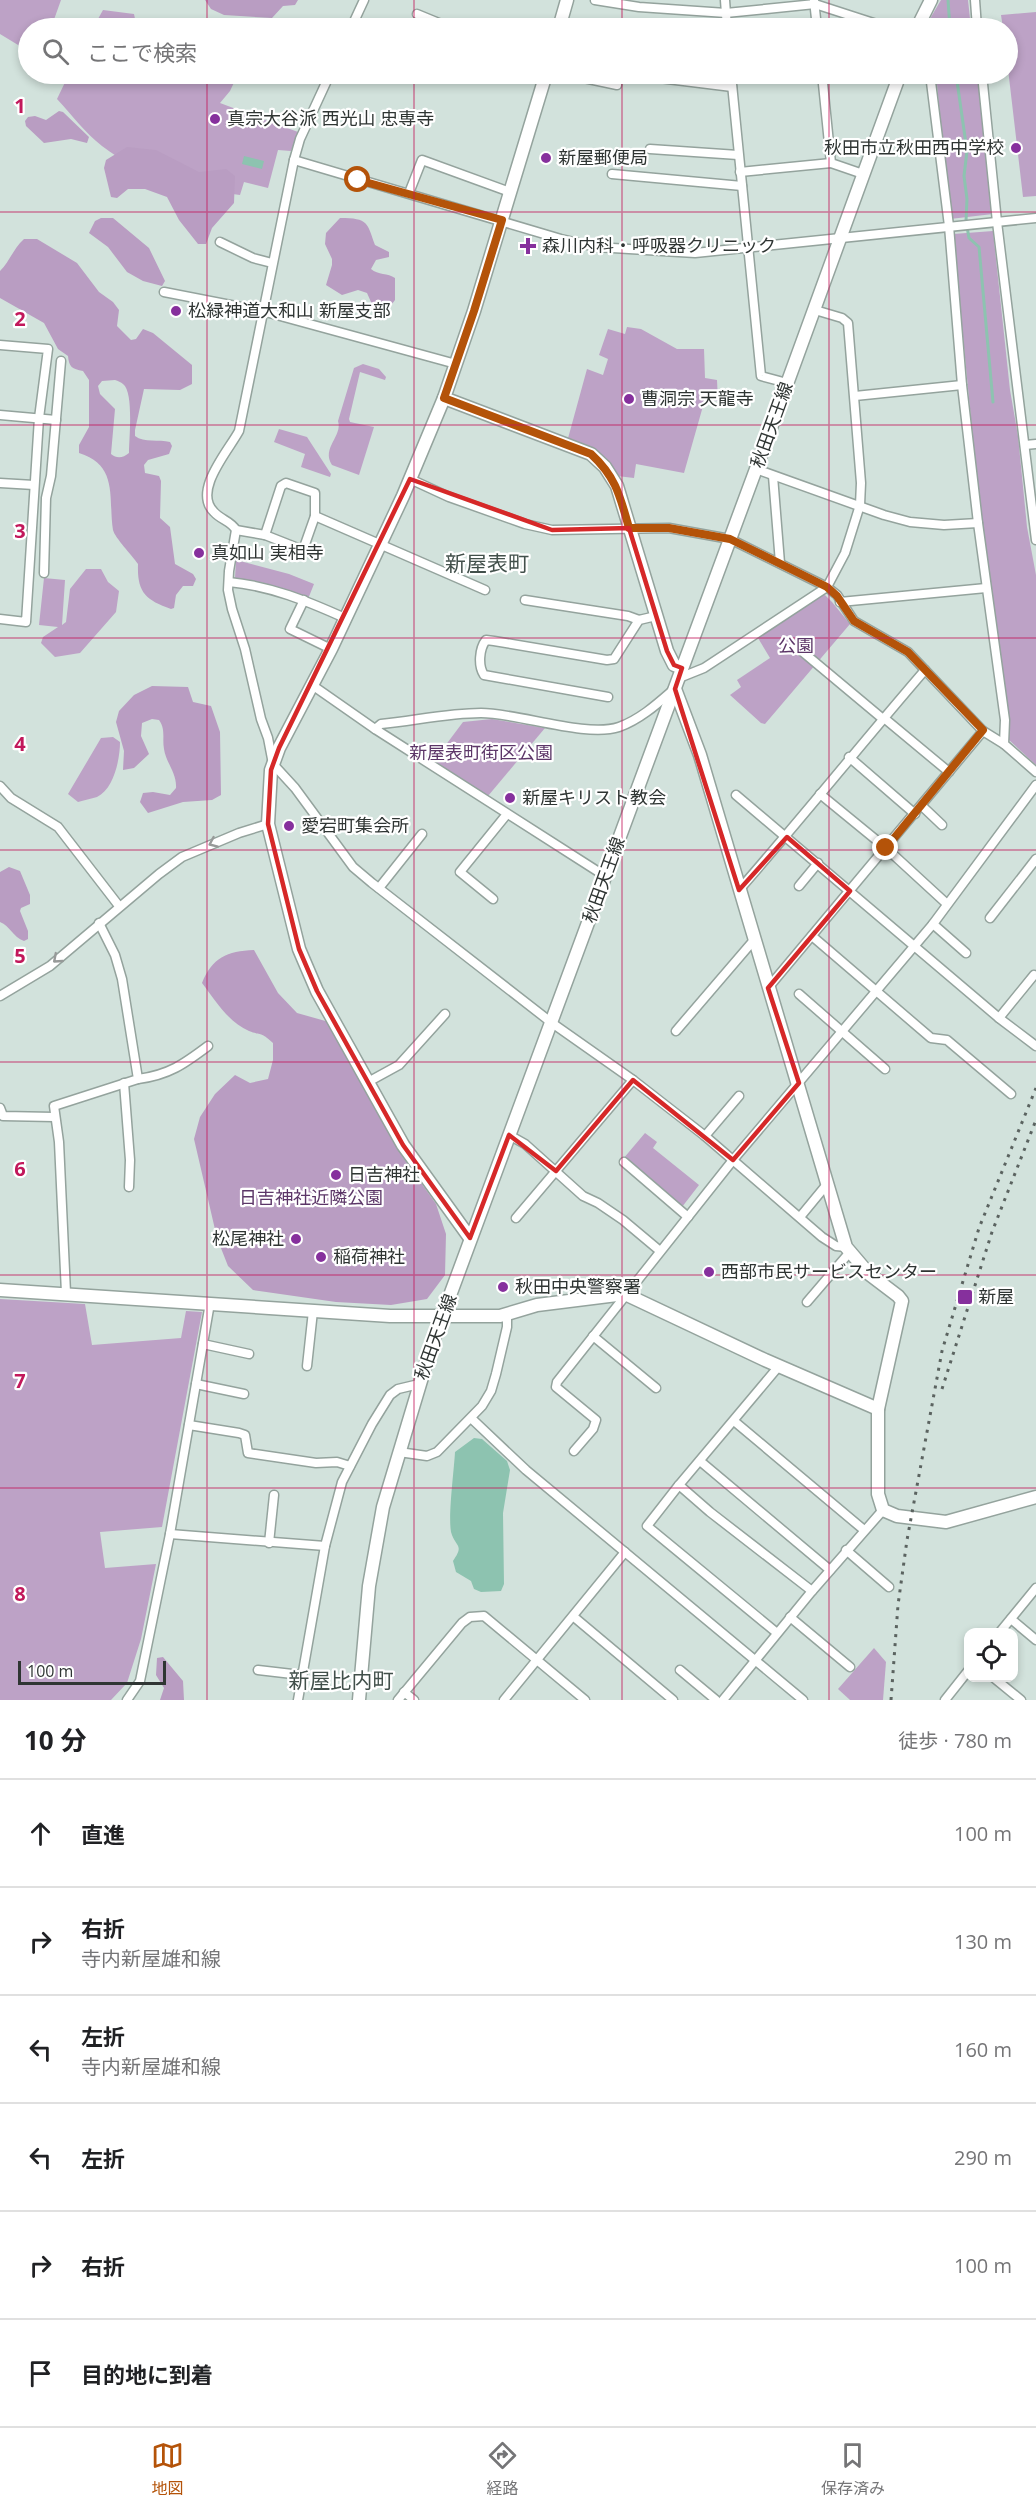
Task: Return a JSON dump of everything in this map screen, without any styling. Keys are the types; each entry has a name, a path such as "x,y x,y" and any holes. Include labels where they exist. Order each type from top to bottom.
{"street":[{"path":"356,18 364,0"},
{"path":"562,18 567,0"},
{"path":"595,0 639,7 726,13 814,2 833,4 866,18"},
{"path":"724,0 726,18"},
{"path":"975,0 977,18"},
{"path":"814,2 816,18"},
{"path":"417,14 427,18"},
{"path":"325,84 300,139 294,159 239,431 212,472 208,488 209,504 213,512 233,525 236,530 229,582 232,609 245,650 273,764 295,788 353,867 552,1023 633,1080 705,1136 829,1241 848,1250"},
{"path":"470,1238 403,1145 317,991 299,949 268,824 269,795 273,764 279,748 331,649 381,543 444,398 502,220 543,84"},
{"path":"708,84 732,87"},
{"path":"732,84 760,375 787,383"},
{"path":"823,84 831,164"},
{"name":"秋田天王線","path":"358,1700 369,1586 383,1507 419,1384 470,1238 552,1023 896,84"},
{"path":"931,84 952,226 962,385 986,588 1005,720 1004,744"},
{"path":"983,84 993,222 1035,518 1036,540"},
{"path":"650,149 738,154"},
{"path":"294,159 446,206 596,247 695,253 1036,218"},
{"path":"409,193 422,160 510,192"},
{"path":"740,172 831,164 863,174"},
{"path":"612,174 742,186"},
{"path":"220,242 253,258 272,263"},
{"path":"164,292 262,311 456,364"},
{"path":"375,729 381,724 480,712 566,726 618,728 652,709 678,678 704,668 827,587 845,553 860,506 861,460 848,323 842,318 815,310"},
{"path":"0,345 48,349 39,418 26,622 0,619"},
{"path":"44,573 46,498 51,476 61,361"},
{"path":"855,396 962,385"},
{"path":"444,398 591,454 605,467 617,486 667,651 678,678 768,988 799,1083 848,1250 869,1274 902,1301 878,1409 878,1494 883,1510 897,1516 946,1522 1036,1497"},
{"path":"0,415 56,420"},
{"path":"1025,445 1036,444"},
{"path":"756,469 884,515 910,522 944,525 978,523"},
{"path":"773,476 780,563"},
{"path":"410,479 449,497 525,524 552,530 669,528 730,539 827,587 837,596 854,621 908,652 983,730 1004,744 1036,772"},
{"path":"0,483 34,485"},
{"path":"236,530 266,535 303,550 315,516 315,493 286,483 281,486 266,535"},
{"path":"315,516 485,590"},
{"path":"229,582 255,584 304,600 345,618"},
{"path":"840,602 986,588"},
{"path":"304,600 290,629 331,649"},
{"path":"525,600 628,616 639,621 656,616"},
{"path":"608,696 484,675 480,669 483,644 486,640 607,660 614,659 639,621"},
{"path":"798,648 948,772"},
{"path":"739,890 787,837 849,757 925,670"},
{"path":"312,685 375,729 605,876"},
{"path":"768,988 983,730"},
{"path":"849,757 915,814"},
{"path":"574,1450 593,1429 596,1420 556,1387 557,1382 733,1160 933,924 1036,785"},
{"path":"0,786 18,803 58,827 119,906"},
{"path":"820,794 886,848 947,904"},
{"path":"736,795 999,1018 1036,1046"},
{"path":"922,806 942,825"},
{"path":"493,899 460,872 507,814"},
{"path":"0,996 50,966 119,906 182,857 238,832 268,824"},
{"path":"379,888 422,834"},
{"path":"990,918 1036,859"},
{"path":"799,886 818,864"},
{"path":"99,923 115,955 122,979 138,1079"},
{"path":"933,924 966,954"},
{"path":"812,936 931,1038 947,1040 1011,1094"},
{"path":"676,1031 754,940"},
{"path":"999,1018 1034,975"},
{"path":"799,994 885,1069"},
{"path":"368,1082 399,1065 445,1014"},
{"path":"66,1293 59,1142 54,1106 138,1079 158,1077 179,1068 208,1046"},
{"path":"516,1218 633,1080"},
{"path":"124,1083 130,1160 129,1187"},
{"path":"705,1136 739,1096"},
{"path":"0,1108 3,1116 54,1117"},
{"path":"509,1136 525,1144 583,1196 607,1209 660,1251"},
{"path":"624,1162 688,1217"},
{"path":"800,1216 828,1183"},
{"path":"807,1302 848,1250"},
{"path":"0,1290 390,1316 507,1315 537,1305 625,1294 779,1366 878,1409"},
{"path":"127,1700 140,1681 170,1534 210,1303"},
{"path":"307,1366 313,1311"},
{"path":"399,1452 427,1456 437,1452 472,1419 491,1391 507,1327 507,1315"},
{"path":"593,1336 656,1388"},
{"path":"203,1344 249,1354"},
{"path":"777,1633 647,1526 779,1366"},
{"path":"196,1384 244,1394"},
{"path":"298,1700 325,1546 342,1482 390,1395 398,1389 419,1384"},
{"path":"472,1419 526,1470 803,1700"},
{"path":"734,1421 864,1530"},
{"path":"189,1425 245,1435 248,1454 316,1463 338,1462 350,1466"},
{"path":"700,1461 830,1570"},
{"path":"679,1485 812,1591"},
{"path":"269,1543 274,1495"},
{"path":"723,1700 846,1550 883,1510"},
{"path":"170,1534 325,1546"},
{"path":"846,1550 889,1587"},
{"path":"504,1700 625,1552"},
{"path":"1003,1628 1036,1588"},
{"path":"398,1700 470,1617 484,1616 585,1700"},
{"path":"574,1617 673,1700"},
{"path":"790,1617 850,1667"},
{"path":"1011,1619 1036,1640"},
{"path":"258,1670 301,1675"},
{"path":"680,1670 716,1700"},
{"path":"945,1700 964,1677"},
{"path":"1000,1682 1021,1700"},
{"path":"404,1692 414,1700"}],"highlighted area":[{"path":"410,479 552,530 629,528 667,651 674,665 682,668 675,689 739,890 787,837 850,891 768,988 799,1083 733,1160 633,1080 556,1171 509,1135 470,1238 403,1145 317,991 299,949 268,824 271,770 279,748"}],"green space":[{"path":"0,0 61,0 55,18 18,18 18,45 0,34"},
{"path":"205,0 298,0 295,5 283,6 272,18 224,15 211,9"},
{"path":"941,0 968,0 970,18 931,17"},
{"path":"103,10 134,14 135,18 99,18"},
{"path":"1036,12 1036,196 1023,197 1010,84 1018,84 1018,18 1001,18 1001,15"},
{"path":"64,84 233,84 220,103 298,132 291,151 278,150 268,188 244,182 240,195 185,185 134,166 102,146 57,99"},
{"path":"937,84 978,84 993,214 950,219"},
{"path":"59,111 63,112 89,137 87,143 71,139 44,143 26,126 25,121 28,117 35,116 46,120"},
{"path":"127,147 156,150 199,172 226,169 235,176 234,203 212,228 206,244 198,244 179,220 167,197 145,189 128,189 117,198 111,197 104,168 106,160"},
{"path":"101,218 113,218 149,248 165,281 162,286 143,281 127,272 108,247 89,233 95,221"},
{"path":"340,218 357,219 365,223 375,245 389,252 389,257 376,260 371,269 395,278 395,300 389,308 378,309 371,302 367,293 358,290 342,295 326,285 332,259 325,244 326,233"},
{"path":"993,231 1027,527 1036,575 1036,765 1008,739 1009,720 979,501 953,234"},
{"path":"24,239 37,239 77,263 99,292 113,302 119,310 117,326 131,340 136,339 143,329 153,333 192,365 192,384 180,390 144,389 135,430 135,436 139,438 170,442 172,446 169,454 148,460 144,465 145,473 159,476 161,481 160,518 170,527 175,564 193,574 196,579 193,586 183,586 176,595 174,608 171,609 155,602 144,594 139,582 138,564 113,530 111,495 106,474 92,458 79,453 79,445 89,427 89,380 83,371 70,365 68,356 58,349 44,323 0,298 0,271","holes":["116,380 126,389 130,406 129,453 120,457 111,454 115,409 100,394 98,386 102,381"]},
{"path":"627,327 641,329 677,349 704,349 705,378 717,380 718,401 705,399 684,473 636,464 634,478 617,476 606,458 567,442 587,369 603,375 608,359 599,355 608,329 625,334"},
{"path":"363,364 379,369 386,377 385,380 360,372 349,419 350,422 374,427 359,475 332,465 329,453 338,432 338,421 354,368"},
{"path":"279,429 307,437 331,474 330,477 301,467 305,454 274,442"},
{"path":"236,560 289,574 314,584 308,599 264,583 235,578"},
{"path":"86,569 101,569 108,582 119,591 116,612 80,653 55,657 41,643 43,637 58,627 39,625 44,578 65,580 62,625 66,622 70,589"},
{"name":"公園","path":"825,595 850,624 765,724 761,723 730,695 741,687 737,680 770,658 758,638 818,596"},
{"path":"152,686 188,687 193,702 211,706 220,732 221,795 212,800 183,802 148,813 140,802 143,793 170,795 176,788 175,778 165,754 163,731 159,720 152,719 142,723 141,736 149,754 134,768 123,770 124,751 116,722 119,711 134,695"},
{"name":"新屋表町街区公園","path":"492,719 545,728 488,796 433,762 463,722"},
{"path":"113,737 120,742 119,757 112,781 97,797 78,802 68,794 101,738"},
{"path":"9,867 20,871 30,895 30,904 21,908 20,911 28,931 28,939 24,941 0,922 0,872"},
{"name":"日吉神社近隣公園","path":"254,950 278,993 297,1013 329,1022 402,1156 436,1204 446,1234 445,1275 427,1299 391,1305 336,1302 253,1290 228,1266 217,1238 194,1139 200,1117 215,1094 235,1075 250,1083 268,1079 273,1060 273,1043 263,1035 249,1031 235,1022 222,1010 202,983 211,967 228,954"},
{"path":"645,1133 657,1142 653,1148 699,1185 682,1207 623,1159"},
{"path":"0,1299 85,1304 92,1345 181,1338 186,1311 202,1312 162,1527 100,1532 105,1568 156,1564 141,1639 127,1683 111,1700 0,1700"},
{"path":"874,1648 886,1662 883,1700 850,1700 838,1689"},
{"path":"163,1657 183,1681 184,1700 160,1700 164,1688 156,1675 157,1658"}],"shaded area":[{"path":"244,156 264,161 262,169 242,164"},
{"path":"474,1438 482,1439 507,1461 510,1470 503,1513 504,1584 501,1591 481,1592 474,1589 471,1581 456,1572 453,1561 459,1548 451,1532 450,1524 455,1452"}],"waterway":[{"path":"948,0 949,18"},
{"path":"957,84 967,151 964,176 967,199 966,221 969,238 979,247 993,402"}],"railway":[{"path":"891,1700 898,1605 907,1540 942,1351 979,1228 1036,1088"},
{"path":"942,1389 992,1232 1036,1120"}],"place":[{"name":"真宗大谷派 西光山 忠専寺","path":"215,119"},
{"name":"秋田市立秋田西中学校","path":"1016,148"},
{"name":"新屋郵便局","path":"546,158"},
{"name":"森川内科・呼吸器クリニック","path":"528,246"},
{"name":"松緑神道大和山 新屋支部","path":"176,311"},
{"name":"曹洞宗 天龍寺","path":"629,399"},
{"name":"真如山 実相寺","path":"199,553"},
{"name":"新屋キリスト教会","path":"510,798"},
{"name":"愛宕町集会所","path":"289,826"},
{"name":"日吉神社","path":"336,1175"},
{"name":"松尾神社","path":"296,1239"},
{"name":"稲荷神社","path":"321,1257"},
{"name":"西部市民サービスセンター","path":"709,1272"},
{"name":"秋田中央警察署","path":"503,1287"},
{"name":"新屋","path":"965,1297"}],"district":[{"name":"新屋表町","path":"487,564"},
{"name":"新屋比内町","path":"341,1681"}],"route":[{"path":"358,180 502,220 462,349 444,398 591,454 605,467 617,486 629,528 669,528 730,539 827,587 837,596 854,621 908,652 983,730 886,848"}]}
